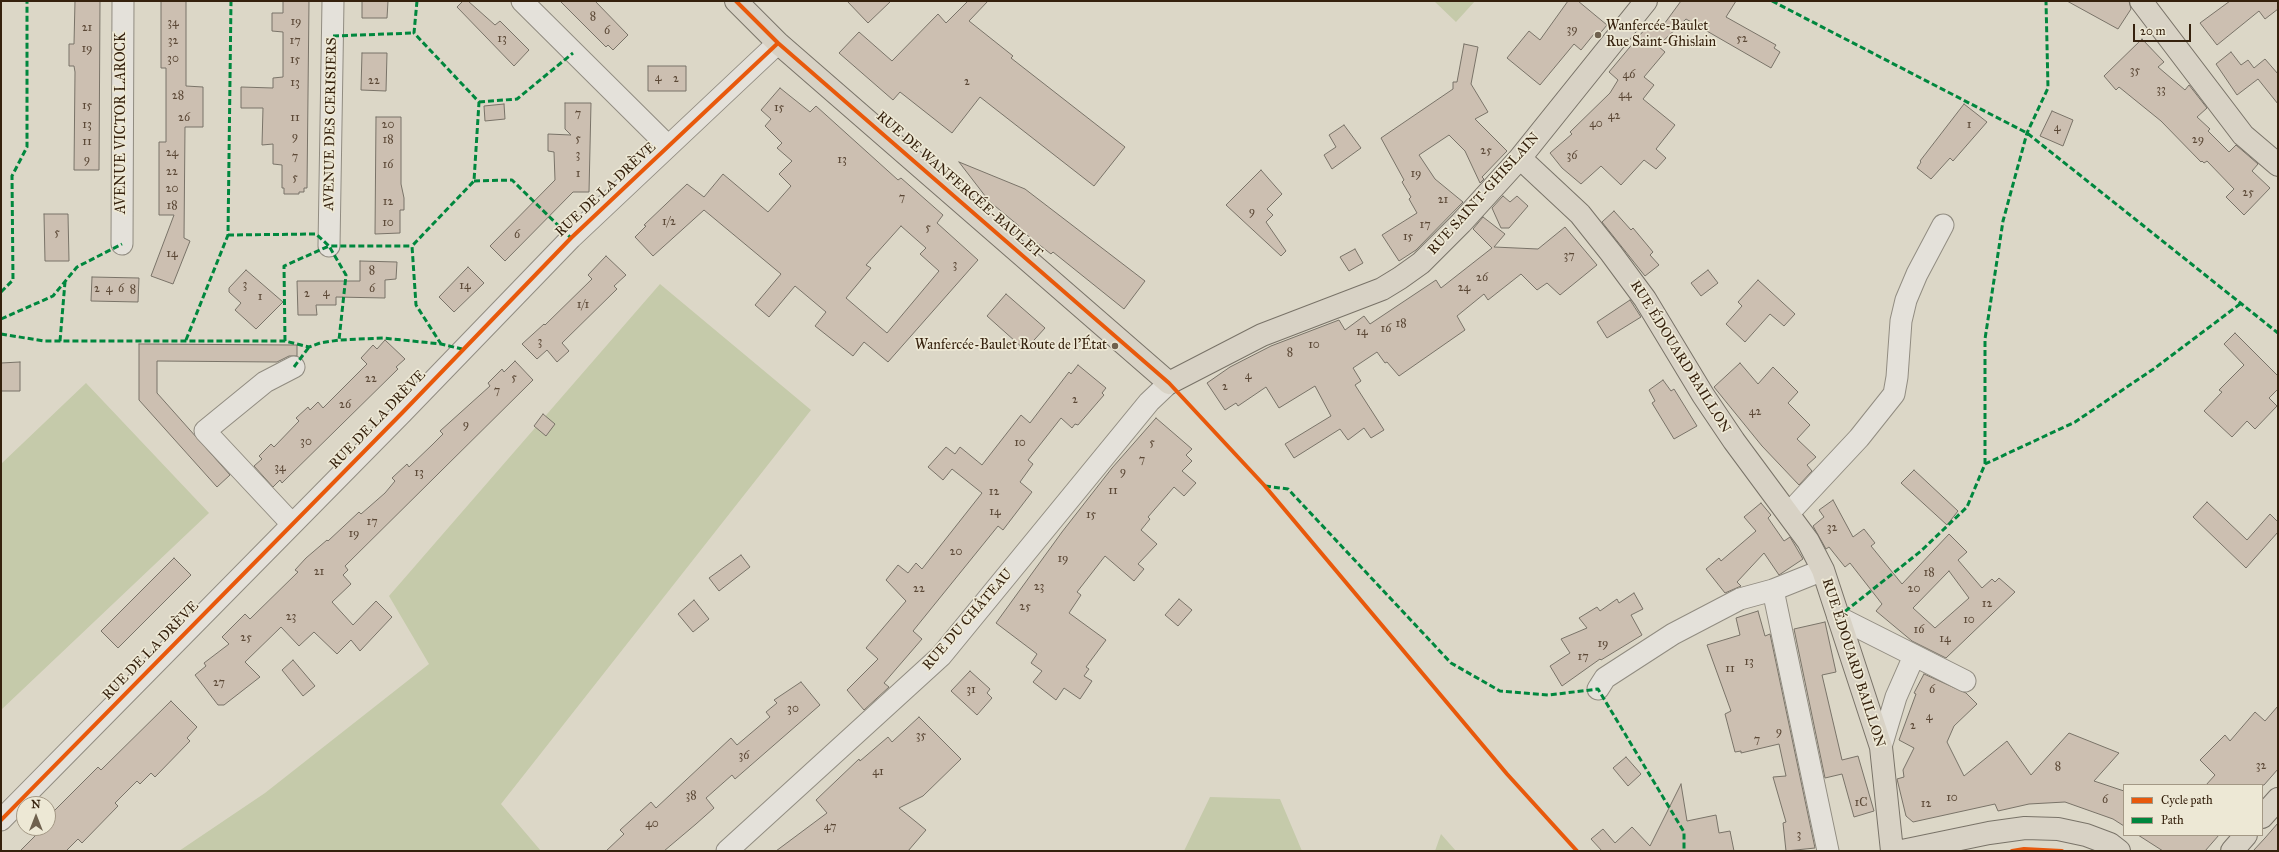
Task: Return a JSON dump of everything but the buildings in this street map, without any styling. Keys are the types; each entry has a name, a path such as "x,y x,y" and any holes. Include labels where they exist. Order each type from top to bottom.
{"main road":[{"name":"RUE DE WANFERCÉE-BAULET","path":"736,1 778,43 1169,383"},
{"name":"RUE SAINT-GHISLAIN","path":"1169,383 1262,335 1310,315 1358,299 1400,278 1421,263 1461,223 1520,158 1646,1"},
{"path":"2141,1 2243,135 2278,165"},
{"name":"RUE ÉDOUARD BAILLON","path":"1520,158 1580,214 1611,252 1645,299 1703,395 1734,441 1808,541 1823,570 1881,747 1892,851"},
{"path":"2263,816 2278,799"},
{"path":"1902,851 1989,833 2025,828 2058,829 2086,835 2110,844 2119,851"},
{"path":"2232,851 2245,836"}],"street":[{"name":"AVENUE VICTOR LAROCK","path":"122,244 123,1"},
{"name":"AVENUE DES CERISIERS","path":"329,246 333,1"},
{"path":"522,1 668,146"},
{"name":"RUE DE LA DRÈVE","path":"1,820 291,523 402,413 571,238 778,43"},
{"path":"1788,514 1859,438 1894,394 1898,377 1901,321 1906,300 1917,274 1943,225"},
{"path":"291,523 205,431 265,382 294,367"},
{"name":"RUE DU CHÂTEAU","path":"726,851 941,656 1149,402 1169,383"},
{"name":"RUE ÉDOUARD BAILLON","path":"1598,689 1605,678 1673,634 1740,599 1773,590 1823,570"},
{"path":"1773,590 1828,851"},
{"path":"1838,617 1965,681"},
{"path":"1881,747 1896,697 1914,656"}],"green space":[{"path":"1434,1 1475,1 1456,22"},
{"path":"660,284 811,410 501,804 541,851 179,851 265,793 429,664 389,596"},
{"path":"86,383 209,513 1,710 1,464"},
{"path":"1210,797 1280,799 1302,851 1184,851"},
{"path":"1441,834 1456,851 1435,851"}],"marked path":[{"path":"1,292 13,280 12,176 27,147 27,1"},
{"path":"186,340 228,235 231,1"},
{"path":"417,1 414,33 479,102 474,181 412,246 416,305 441,344"},
{"path":"1772,1 2027,133 2278,333"},
{"path":"1985,464 1985,339 2003,221 2027,133 2048,88 2046,1"},
{"path":"333,36 414,33"},
{"path":"479,102 517,99 573,53"},
{"path":"474,181 512,180 571,238"},
{"path":"228,235 316,234 329,246 412,246"},
{"path":"1,319 53,296 77,267 122,244"},
{"path":"285,341 284,266 329,246 346,275 339,340"},
{"path":"60,341 65,282"},
{"path":"1838,617 1921,551 1967,507 1985,464 2075,422 2155,368 2240,304"},
{"path":"1,334 44,341 285,341 309,347 320,343 339,340 383,338 441,344 462,349"},
{"path":"294,367 309,347"},
{"path":"1265,486 1288,489 1451,663 1500,691 1549,695 1598,689 1684,832 1684,851"}],"cycle path":[{"path":"736,1 778,43 1169,383 1264,485 1507,774 1577,851"},
{"path":"1,820 402,413 571,238 778,43"},
{"path":"2012,851 2024,849 2062,851"}],"place":[{"name":"Wanfercée-Baulet Rue Saint-Ghislain","path":"1598,35"},
{"name":"Wanfercée-Baulet Route de l'État","path":"1115,346"}]}
